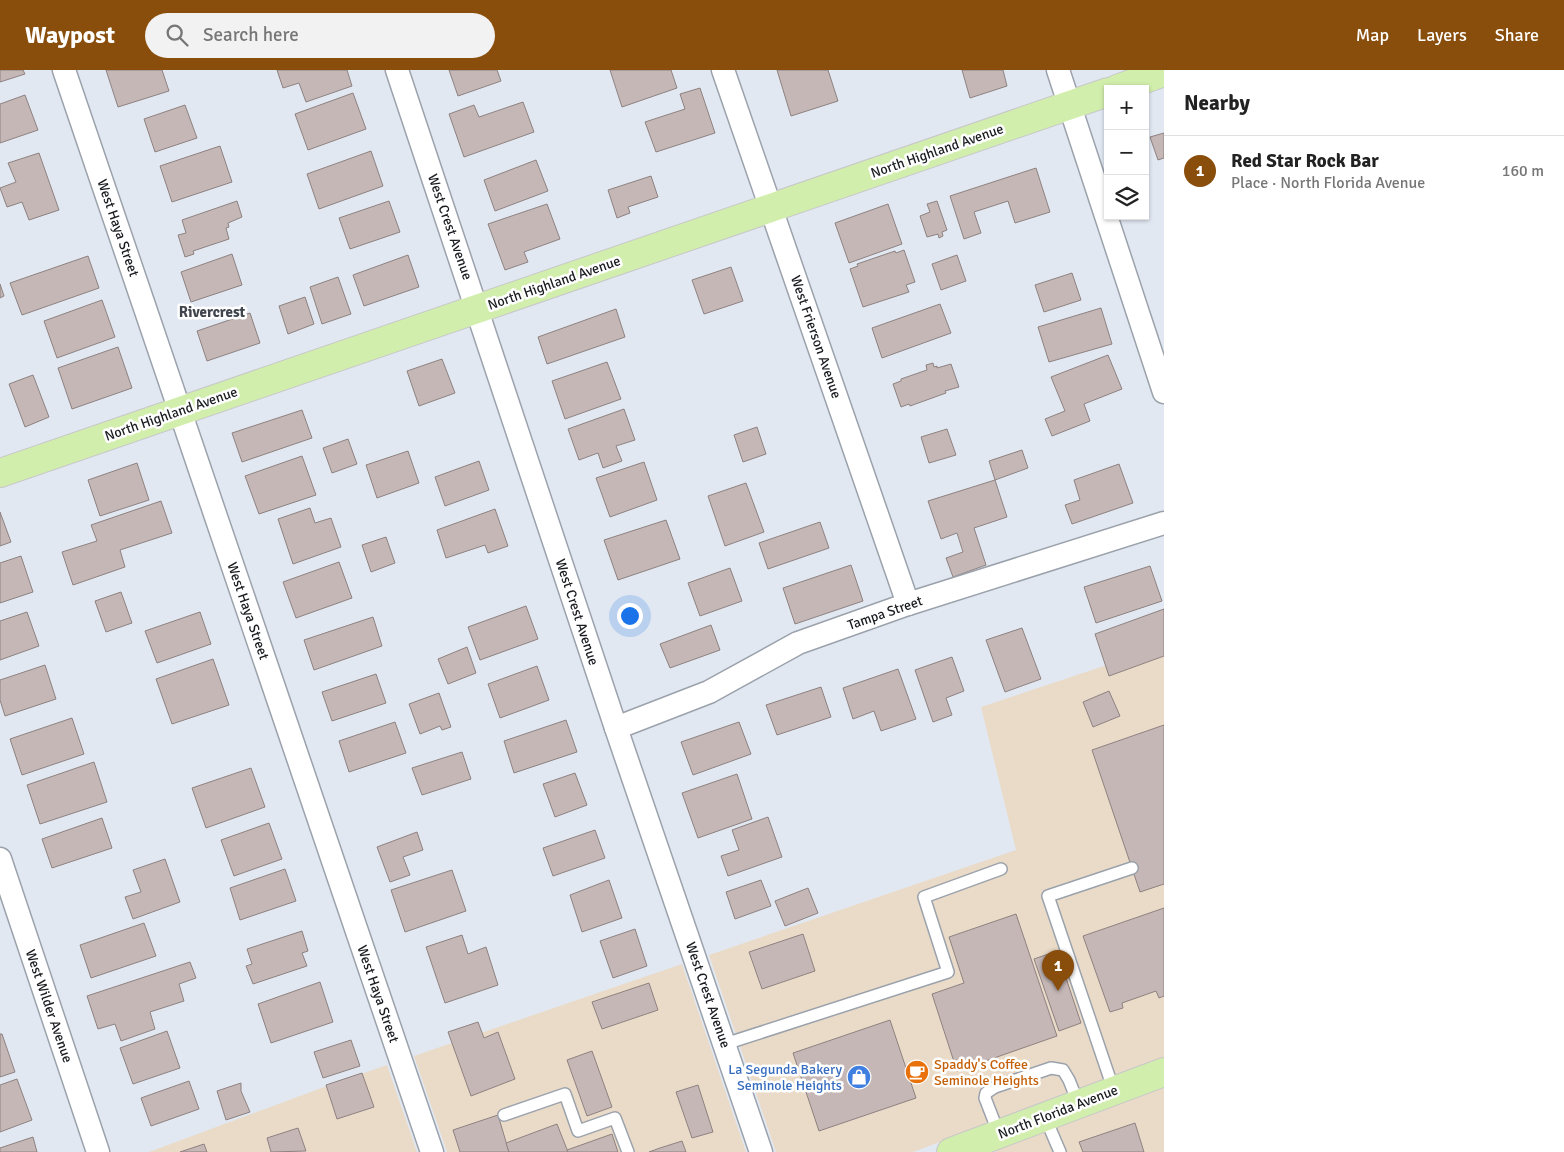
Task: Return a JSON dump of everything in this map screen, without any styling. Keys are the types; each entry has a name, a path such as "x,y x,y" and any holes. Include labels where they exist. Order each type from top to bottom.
{"main road":[{"path":"1128,85 1164,72"},
{"name":"North Highland Avenue","path":"0,473 1104,93"},
{"name":"North Florida Avenue","path":"951,1152 986,1143 1045,1117 1164,1072"}],"street":[{"name":"West Haya Street","path":"64,70 432,1152"},
{"name":"West Crest Avenue","path":"397,70 616,728 761,1152"},
{"name":"West Frierson Avenue","path":"723,70 908,604"},
{"path":"1058,70 1164,392"},
{"name":"Tampa Street","path":"616,728 709,692 798,643 908,604 1164,523"},
{"name":"West Wilder Avenue","path":"0,859 98,1152"}],"lane":[{"path":"1114,1091 1048,896 1132,868"},
{"path":"724,1044 948,972 924,897 1001,869"},
{"path":"986,1143 985,1098 986,1093 995,1087 1051,1068 1063,1070 1079,1104"},
{"path":"504,1115 565,1094 578,1132 615,1118 628,1152"},
{"path":"1045,1117 1060,1152"}],"shaded area":[{"path":"1164,646 1164,1059 913,1152 776,1152 709,955 1016,850 981,707"},
{"path":"682,964 746,1152 447,1152 414,1056"},
{"path":"387,1065 417,1152 149,1152 327,1086"},
{"path":"1164,1086 1164,1152 996,1152 996,1149"}],"building":[{"path":"0,70 23,70 25,74 0,82"},
{"path":"106,70 162,70 169,91 118,107"},
{"path":"277,70 347,70 352,86 306,102 299,83 283,88"},
{"path":"449,70 497,70 501,81 458,96"},
{"path":"610,70 671,70 677,88 622,107"},
{"path":"777,70 828,70 838,101 791,116"},
{"path":"962,70 1003,70 1007,86 970,98"},
{"path":"700,88 715,133 656,152 645,122 685,109 680,94"},
{"path":"353,93 366,129 308,150 295,114"},
{"path":"25,95 38,130 0,143 0,104"},
{"path":"523,102 534,132 464,157 449,114 474,105 479,117"},
{"path":"185,105 197,138 155,152 144,119"},
{"path":"1164,133 1164,158 1158,160 1150,137"},
{"path":"220,146 232,182 172,202 160,166"},
{"path":"371,151 383,186 319,209 307,174"},
{"path":"39,153 59,210 29,220 22,202 7,207 0,188 16,182 8,163"},
{"path":"536,160 548,191 495,211 484,180"},
{"path":"1036,168 1050,212 1015,223 1008,201 974,212 981,233 964,239 950,196"},
{"path":"651,176 658,197 628,207 630,213 617,218 608,190"},
{"path":"237,201 242,217 228,223 229,227 226,228 229,239 193,251 194,254 185,257 178,235 186,233 182,220"},
{"path":"389,201 400,232 350,249 339,218"},
{"path":"937,201 947,230 942,232 943,236 939,238 938,234 927,237 920,216 930,212 927,204"},
{"path":"547,204 560,239 524,252 528,262 505,270 488,224"},
{"path":"888,204 902,244 849,263 835,223"},
{"path":"904,250 915,282 906,285 909,292 863,307 850,269 858,266 857,264 895,251 896,253"},
{"path":"232,254 242,285 191,302 181,272"},
{"path":"408,255 419,287 364,306 353,275"},
{"path":"957,255 966,281 941,290 932,264"},
{"path":"88,256 99,288 22,315 10,283"},
{"path":"731,267 743,301 704,314 692,280"},
{"path":"1072,273 1081,300 1044,312 1035,285"},
{"path":"338,277 351,314 322,324 310,287"},
{"path":"0,284 4,296 0,298"},
{"path":"305,297 314,324 288,334 279,306"},
{"path":"102,300 115,337 57,358 44,321"},
{"path":"940,304 951,333 882,358 872,328"},
{"path":"1101,308 1112,344 1049,362 1038,327"},
{"path":"616,309 625,337 547,364 538,337"},
{"path":"250,313 260,343 207,361 197,331"},
{"path":"118,347 132,388 72,409 58,368"},
{"path":"1108,355 1122,389 1084,404 1090,421 1052,436 1045,419 1065,411 1051,377"},
{"path":"442,359 455,393 419,406 407,371"},
{"path":"607,362 621,399 565,419 552,381"},
{"path":"933,363 934,367 937,366 937,368 951,364 959,387 910,406 909,404 901,407 893,384 901,381 901,379 927,370 926,365"},
{"path":"33,375 49,417 25,427 9,384"},
{"path":"624,409 635,440 616,446 622,461 603,468 598,453 579,460 568,429"},
{"path":"302,410 312,438 242,462 232,433"},
{"path":"757,427 766,454 743,462 734,435"},
{"path":"947,429 956,455 929,463 921,437"},
{"path":"348,439 357,464 332,473 323,448"},
{"path":"1022,450 1028,468 995,480 989,461"},
{"path":"408,451 419,483 377,498 366,465"},
{"path":"302,456 316,495 259,514 245,476"},
{"path":"479,461 489,490 445,506 435,477"},
{"path":"644,462 657,500 610,517 596,478"},
{"path":"137,463 149,500 100,516 88,480"},
{"path":"1119,464 1133,503 1072,524 1065,505 1080,500 1074,480"},
{"path":"995,480 1007,517 974,528 986,565 953,577 946,558 963,552 957,533 941,539 928,501"},
{"path":"746,483 764,532 725,546 708,496"},
{"path":"161,501 172,533 120,550 125,567 73,585 62,552 97,541 91,525"},
{"path":"310,508 315,523 331,518 341,547 293,564 278,519"},
{"path":"495,509 508,546 488,553 485,545 446,558 437,530"},
{"path":"0,512 11,542 0,546"},
{"path":"666,520 680,559 618,580 604,540"},
{"path":"820,522 829,548 768,569 759,543"},
{"path":"386,537 395,563 371,572 362,545"},
{"path":"21,556 33,592 0,603 0,563"},
{"path":"339,562 352,598 296,618 283,582"},
{"path":"851,565 863,601 795,624 783,588"},
{"path":"1150,566 1162,601 1096,623 1084,587"},
{"path":"730,568 742,601 700,616 688,583"},
{"path":"121,592 132,623 106,632 95,601"},
{"path":"526,606 538,639 480,660 468,627"},
{"path":"1164,609 1164,656 1109,676 1095,634"},
{"path":"27,612 39,646 0,660 0,621"},
{"path":"200,612 211,644 157,663 145,631"},
{"path":"373,617 382,646 314,670 304,640"},
{"path":"711,625 720,650 670,668 660,644"},
{"path":"1022,628 1041,679 1005,692 986,640"},
{"path":"467,647 476,673 448,684 438,659"},
{"path":"952,657 964,691 946,698 952,715 933,722 915,670"},
{"path":"213,659 229,705 172,724 156,679"},
{"path":"45,665 56,699 5,716 0,700 0,680"},
{"path":"537,666 549,700 500,718 488,684"},
{"path":"898,669 916,719 881,731 874,711 853,719 843,688"},
{"path":"376,674 386,703 332,721 322,692"},
{"path":"821,687 831,717 777,735 766,705"},
{"path":"1109,691 1120,716 1093,727 1083,702"},
{"path":"439,693 451,727 442,730 440,726 420,734 409,704"},
{"path":"72,718 84,754 22,775 10,739"},
{"path":"566,720 577,752 514,773 504,741"},
{"path":"395,722 406,753 349,772 339,741"},
{"path":"739,722 751,754 693,775 681,742"},
{"path":"1164,725 1164,884 1140,892 1092,750"},
{"path":"462,752 471,779 422,795 412,768"},
{"path":"94,762 107,802 40,824 27,785"},
{"path":"251,768 265,807 206,828 192,788"},
{"path":"575,773 587,805 555,817 543,784"},
{"path":"737,774 752,819 698,838 682,793"},
{"path":"768,817 782,857 728,876 721,856 739,850 732,830"},
{"path":"102,818 112,848 52,868 42,839"},
{"path":"269,823 282,859 234,876 221,840"},
{"path":"595,830 605,858 553,876 543,848"},
{"path":"417,832 423,850 403,857 410,875 390,882 377,847"},
{"path":"165,859 180,902 133,919 125,897 141,892 133,870"},
{"path":"285,869 296,901 240,920 230,888"},
{"path":"452,870 466,911 405,932 391,890"},
{"path":"609,880 622,918 582,932 570,895"},
{"path":"761,880 771,906 735,919 726,892"},
{"path":"808,888 818,913 785,926 775,901"},
{"path":"1164,908 1164,996 1159,998 1156,991 1122,1003 1123,1008 1110,1012 1083,936"},
{"path":"1016,914 1057,1036 957,1071 932,994 964,983 949,937"},
{"path":"144,923 156,956 91,978 80,945"},
{"path":"635,929 647,966 613,978 600,941"},
{"path":"302,931 308,951 302,953 307,966 253,984 246,966 252,964 247,949"},
{"path":"803,934 815,971 762,989 749,952"},
{"path":"462,935 468,954 486,947 498,985 445,1003 426,947"},
{"path":"1057,951 1081,1023 1059,1031 1034,959"},
{"path":"190,962 196,978 179,984 184,1001 150,1012 155,1029 121,1041 115,1024 98,1029 87,996"},
{"path":"320,982 333,1022 271,1043 258,1004"},
{"path":"649,983 658,1010 602,1029 592,1002"},
{"path":"890,1020 916,1098 819,1131 793,1053"},
{"path":"478,1022 484,1038 498,1032 515,1079 471,1096 448,1032"},
{"path":"167,1031 180,1068 133,1084 120,1048"},
{"path":"0,1034 2,1034 15,1072 0,1077"},
{"path":"351,1040 360,1066 323,1078 314,1052"},
{"path":"592,1051 612,1107 587,1116 567,1060"},
{"path":"362,1073 374,1107 337,1119 326,1085"},
{"path":"17,1079 32,1120 0,1132 0,1085"},
{"path":"189,1081 199,1109 151,1126 141,1098"},
{"path":"241,1083 241,1091 250,1112 226,1120 217,1091"},
{"path":"698,1085 713,1132 692,1138 676,1092"},
{"path":"498,1115 509,1152 460,1152 453,1130"},
{"path":"1135,1123 1144,1152 1083,1152 1079,1142"},
{"path":"557,1124 568,1152 509,1152 506,1143"},
{"path":"298,1128 306,1151 271,1152 267,1138"},
{"path":"612,1134 618,1152 568,1152 567,1150"},
{"path":"33,1137 37,1152 0,1152 0,1148"},
{"path":"682,1141 686,1152 649,1152 660,1148"},
{"path":"204,1144 207,1152 180,1152"}],"place":[{"name":"Red Star Rock Bar","path":"1058,991"},
{"name":"Spaddy's Coffee Seminole Heights","path":"917,1072"},
{"name":"La Segunda Bakery Seminole Heights","path":"859,1077"}],"district":[{"name":"Rivercrest","path":"212,312"}]}
